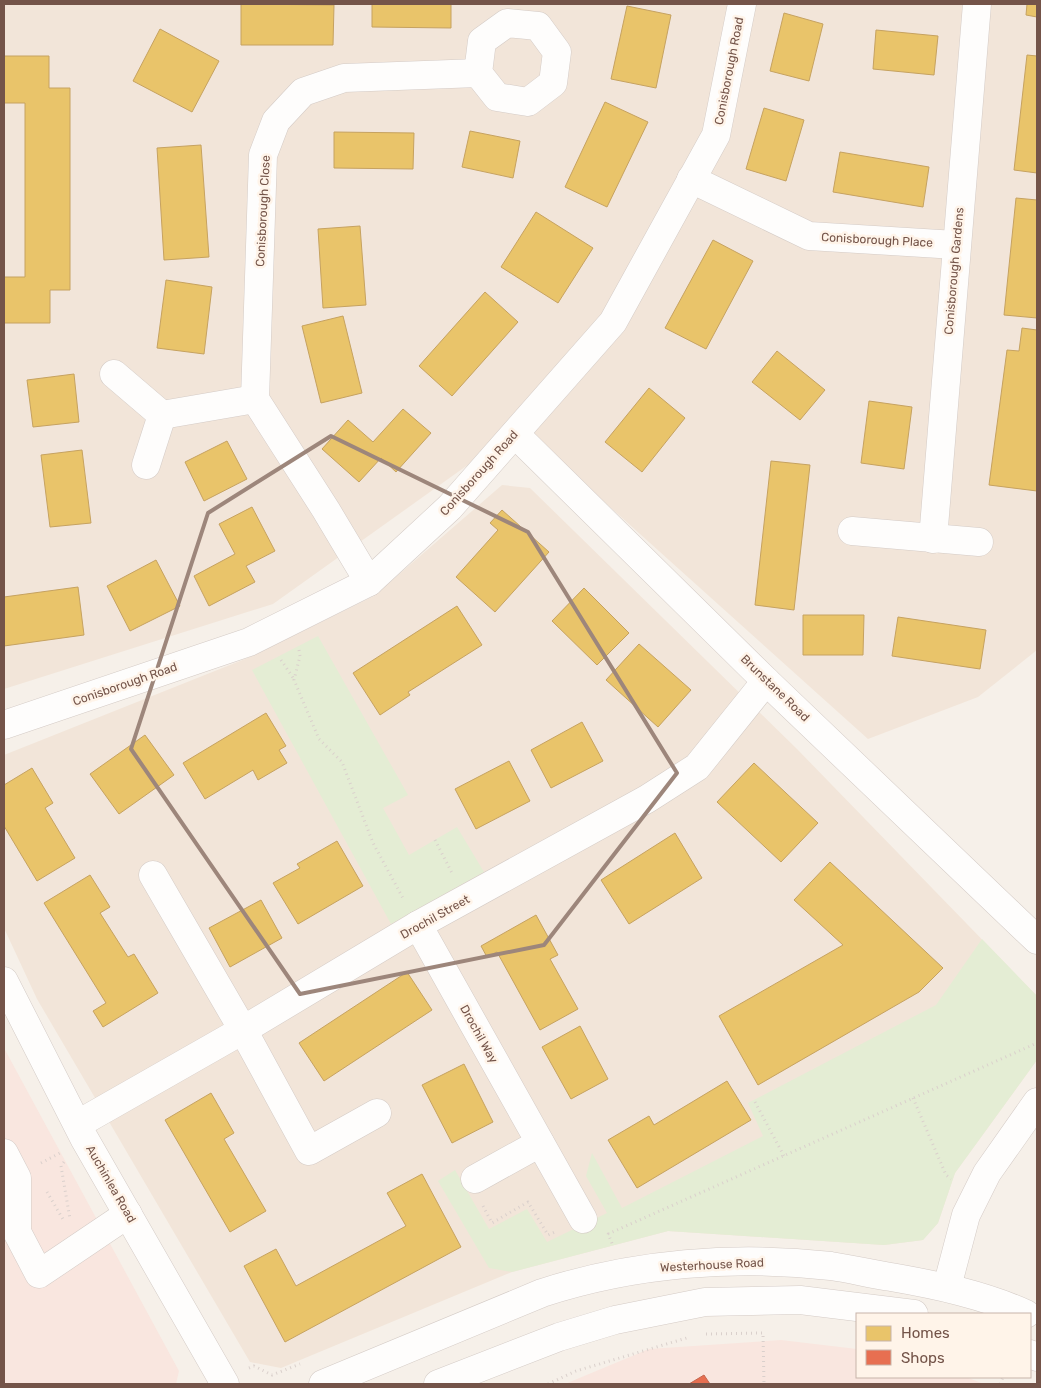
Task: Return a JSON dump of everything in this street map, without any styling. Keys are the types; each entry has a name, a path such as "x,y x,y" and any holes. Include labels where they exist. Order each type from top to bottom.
{"street":[{"name":"Conisborough Road","path":"4,725 249,642 369,582 450,507 613,322 716,135 742,4"},
{"name":"Conisborough Gardens","path":"933,539 977,4"},
{"name":"Conisborough Close","path":"255,399 263,156 276,121 303,92 344,78 478,73"},
{"name":"Conisborough Place","path":"691,180 809,236 956,245"},
{"path":"114,374 162,415"},
{"path":"162,415 255,399 326,510 369,582"},
{"path":"146,465 162,415"},
{"name":"Brunstane Road","path":"515,434 766,681 1037,940"},
{"path":"852,531 979,542"},
{"name":"Drochil Street","path":"78,1124 243,1030 418,925 647,799 696,767 766,681"},
{"path":"153,875 243,1030 309,1151 377,1113"},
{"name":"Drochil Way","path":"418,925 583,1219"},
{"name":"Auchinlea Road","path":"4,981 84,1138 225,1384"},
{"path":"947,1287 966,1215 975,1196 987,1173 1037,1102"},
{"path":"475,1178 540,1143"},
{"path":"4,1152 17,1178 17,1232 39,1274 128,1214"},
{"name":"Westerhouse Road","path":"323,1384 542,1294 571,1284 666,1266 753,1261 831,1266 947,1287 1022,1313"},
{"path":"438,1384 559,1337 615,1320 705,1302 800,1300 906,1313"}],"path":[{"path":"291,621 300,656 294,680 319,739 342,762 373,842 418,925"},
{"path":"435,840 466,899"},
{"path":"608,1234 1037,1043"},
{"path":"914,1098 946,1175 975,1196"},
{"path":"755,1102 784,1156"},
{"path":"40,1164 61,1152 65,1161 61,1166 70,1220 65,1223 47,1192"},
{"path":"700,1334 705,1302"},
{"path":"548,1384 576,1371 700,1334 763,1333 764,1384"}],"highlighted area":[{"path":"331,436 528,532 677,773 544,945 300,994 131,749 208,513"}],"shaded area":[{"path":"4,4 1037,4 1037,650 978,697 868,739 521,427 273,604 4,689"},
{"path":"502,485 530,488 797,749 1037,996 1037,1060 955,1173 938,1223 923,1240 884,1245 668,1231 512,1272 281,1368 250,1362 37,999 4,928 4,755 250,657 374,596"},
{"path":"4,1048 179,1371 176,1384 4,1384"},
{"path":"781,1340 856,1349 856,1378 969,1378 984,1384 565,1384 649,1349"}],"green space":[{"path":"318,636 408,795 383,808 409,855 457,827 484,872 391,924 252,670"},
{"path":"982,939 1037,996 1037,1060 955,1173 938,1223 923,1240 884,1245 668,1231 512,1272 489,1268 438,1181 455,1170 489,1229 527,1209 547,1242 607,1213 586,1176 592,1153 622,1208 763,1136 748,1103 936,1005"}],"building: Homes":[{"path":"241,4 334,5 333,45 241,45"},
{"path":"372,4 451,4 451,28 372,27"},
{"path":"1027,4 1037,4 1037,17 1026,15"},
{"path":"627,6 671,15 656,88 611,79"},
{"path":"784,13 823,24 809,81 770,71"},
{"path":"160,29 219,61 192,112 133,81"},
{"path":"876,30 938,36 934,75 873,69"},
{"path":"1027,55 1037,56 1037,173 1014,170"},
{"path":"4,56 49,56 49,88 70,88 70,290 50,290 50,323 4,323 4,277 25,277 25,103 4,103"},
{"path":"605,102 648,122 607,207 565,187"},
{"path":"764,108 804,120 786,181 746,169"},
{"path":"470,131 520,141 513,178 462,167"},
{"path":"334,132 414,133 413,169 334,168"},
{"path":"201,145 209,257 164,260 157,148"},
{"path":"840,152 929,167 923,207 833,192"},
{"path":"1016,198 1037,200 1037,318 1004,315"},
{"path":"536,212 593,248 558,303 501,267"},
{"path":"360,226 366,305 323,308 318,229"},
{"path":"713,240 753,261 706,349 665,328"},
{"path":"166,280 212,287 204,354 157,348"},
{"path":"485,292 518,322 452,396 419,366"},
{"path":"343,316 362,393 321,403 302,326"},
{"path":"1022,328 1037,330 1037,491 989,485 1007,350 1019,351"},
{"path":"777,351 825,390 800,420 752,382"},
{"path":"74,374 79,422 33,427 27,380"},
{"path":"649,388 685,418 642,472 605,442"},
{"path":"869,401 912,407 904,469 861,463"},
{"path":"403,409 431,433 396,472 381,458 359,482 322,449 348,420 373,442"},
{"path":"227,441 247,479 204,501 185,462"},
{"path":"82,450 91,523 50,527 41,455"},
{"path":"771,461 810,465 794,610 755,605"},
{"path":"252,507 275,551 246,566 255,582 209,606 194,576 235,554 219,524"},
{"path":"502,510 549,552 495,612 456,577 498,530 490,523"},
{"path":"156,560 180,606 130,631 107,586"},
{"path":"78,587 84,635 4,646 4,597"},
{"path":"584,588 629,633 597,665 552,621"},
{"path":"457,606 482,645 408,692 410,695 380,715 353,673"},
{"path":"803,615 864,615 863,655 803,655"},
{"path":"898,617 986,630 980,669 892,656"},
{"path":"639,644 691,690 658,727 606,680"},
{"path":"266,713 286,746 279,750 287,763 258,780 253,770 205,799 183,763"},
{"path":"582,722 603,761 551,788 531,750"},
{"path":"145,735 174,775 119,814 90,774"},
{"path":"509,761 530,801 476,829 455,789"},
{"path":"754,763 818,823 781,862 717,802"},
{"path":"32,768 53,803 45,808 75,858 37,881 4,826 4,785"},
{"path":"675,833 702,878 629,924 601,880"},
{"path":"337,841 363,886 298,924 273,883 300,868 297,864"},
{"path":"830,862 943,968 919,992 758,1085 719,1016 843,945 794,900"},
{"path":"90,875 110,907 100,913 128,957 134,954 158,993 103,1027 93,1011 106,1003 44,903"},
{"path":"261,900 282,938 230,967 209,928"},
{"path":"536,915 558,955 550,959 578,1009 540,1030 497,952 487,957 481,946"},
{"path":"407,972 432,1010 324,1081 299,1043"},
{"path":"580,1026 608,1079 571,1099 542,1047"},
{"path":"464,1064 493,1122 452,1143 422,1085"},
{"path":"727,1081 751,1120 637,1188 608,1140 649,1116 654,1125"},
{"path":"211,1093 234,1133 224,1139 266,1211 230,1232 165,1120"},
{"path":"422,1174 461,1247 285,1342 244,1266 276,1249 296,1286 406,1226 387,1193"}],"building: Shops":[{"path":"704,1375 710,1384 689,1384"}]}
